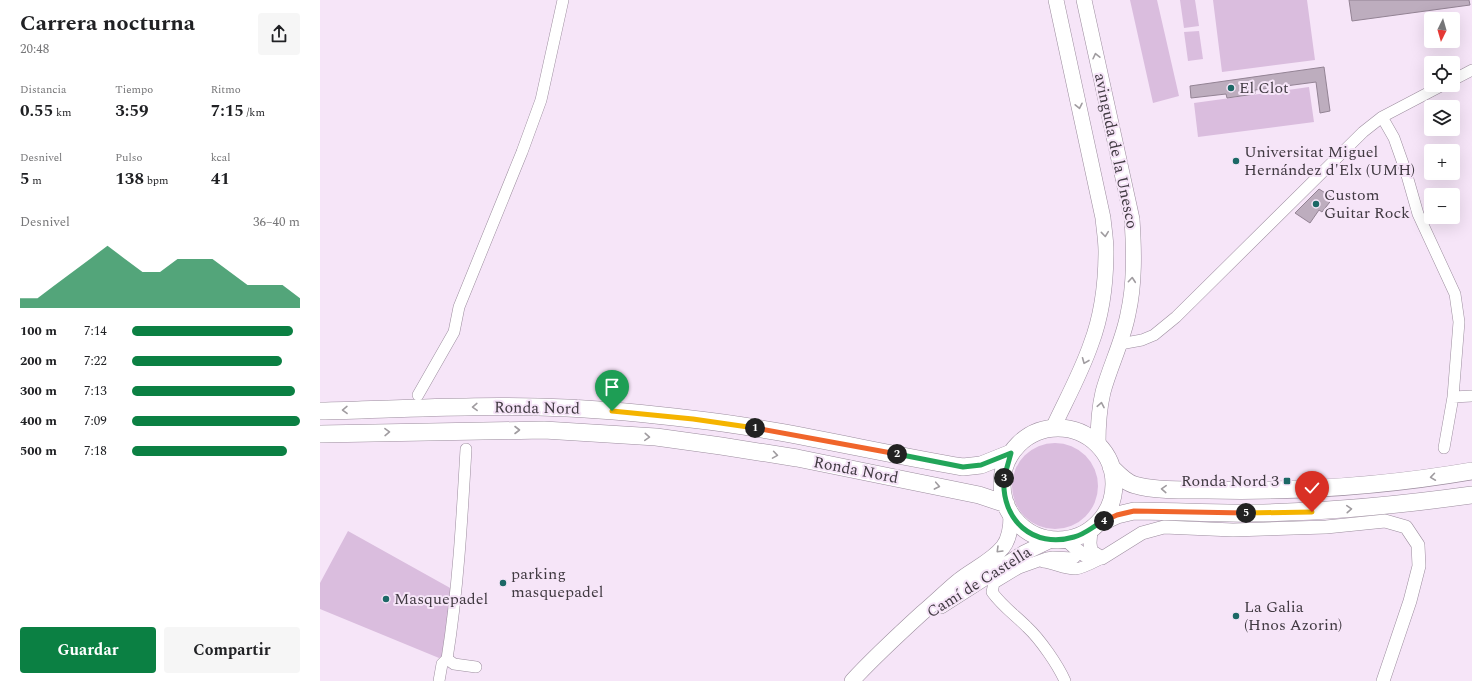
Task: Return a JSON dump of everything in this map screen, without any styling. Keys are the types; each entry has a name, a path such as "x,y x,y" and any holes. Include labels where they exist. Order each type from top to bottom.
{"main road":[{"name":"avinguda de la Unesco","path":"1053,428 1074,386 1091,344 1100,312 1106,280 1107,250 1103,218 1056,0"},
{"name":"avinguda de la Unesco","path":"1084,0 1132,219 1134,245 1133,277 1128,313 1120,344 1103,393 1098,419 1098,444"},
{"name":"Ronda Nord","path":"320,411 498,407 582,409 686,418 735,425 963,467 981,465 1011,453"},
{"path":"1096,525 1109,509 1113,495 1111,468 1098,444 1085,434 1061,428 1053,428 1023,441 1011,453 1004,476 1003,488 1009,509 1022,528 1040,537 1064,543 1117,515 1134,511 1207,513 1312,512 1406,503 1472,494"},
{"name":"Ronda Nord","path":"320,434 544,430 656,437 797,458 980,494 1009,509"},
{"path":"1111,468 1130,484 1143,487 1182,490 1232,490 1358,485 1404,481 1472,471"},
{"name":"Camí de Castella","path":"852,681 867,664 907,626 957,582 992,558 1003,547 1008,538 1009,509"},
{"name":"Camí de Castella","path":"907,626 1024,553 1064,543"}],"street":[{"path":"418,396 454,332 459,307 522,152 541,100 563,0"},
{"path":"1460,76 1472,70"},
{"path":"1120,344 1142,340 1154,335 1176,317 1363,132 1382,117 1430,92"},
{"path":"1382,117 1394,138 1406,172 1418,214 1455,294 1459,322 1453,397 1444,448"},
{"path":"1453,397 1472,396"},
{"path":"438,681 442,664 447,659 452,629 466,449"},
{"path":"1037,562 1052,563 1076,569 1102,558 1142,533 1164,527 1233,530 1326,527 1385,521 1406,527 1418,545 1419,566 1410,601 1383,681"},
{"path":"1096,525 1090,543 1091,551 1102,558"},
{"path":"1064,543 1091,559 1102,558"},
{"path":"1064,543 1077,555 1074,558 1053,556 1018,568 994,583 992,592 1000,602 1029,628 1059,669 1065,681"},
{"path":"447,659 454,664 476,667"}],"shaded area":[{"path":"1130,0 1157,0 1179,96 1153,103"},
{"path":"1180,0 1195,0 1199,26 1184,28"},
{"path":"1213,0 1307,0 1315,60 1222,72"},
{"path":"1199,31 1203,59 1188,61 1184,32"},
{"path":"1309,87 1314,122 1198,137 1194,103"},
{"path":"1055,443 1072,446 1086,455 1095,469 1098,486 1095,503 1086,517 1072,526 1055,529 1038,526 1024,517 1015,503 1012,486 1015,469 1024,455 1038,446"},
{"name":"Masquepadel","path":"348,531 452,589 443,656 439,658 320,609 320,583"}],"building":[{"path":"1349,0 1469,0 1470,5 1352,21"},
{"name":"El Clot","path":"1324,67 1330,111 1320,113 1316,82 1255,90 1255,94 1227,98 1226,94 1191,98 1190,86"},
{"name":"Custom Guitar Rock","path":"1319,189 1333,198 1322,212 1319,210 1310,223 1295,213"}],"place":[{"name":"El Clot","path":"1231,88"},
{"name":"Universitat Miguel Hernández d'Elx (UMH)","path":"1236,161"},
{"name":"Custom Guitar Rock","path":"1316,204"},
{"name":"Ronda Nord 3","path":"1287,481"},
{"name":"parking masquepadel","path":"503,583"},
{"name":"Masquepadel","path":"386,599"},
{"name":"La Galia (Hnos Azorin)","path":"1236,616"}],"route":[{"path":"612,411 693,419 774,431 963,467 981,465 1011,453 1004,476 1003,488 1004,500 1009,511 1022,528 1040,537 1051,540 1075,537 1117,515 1134,511 1207,513 1312,512"}]}
